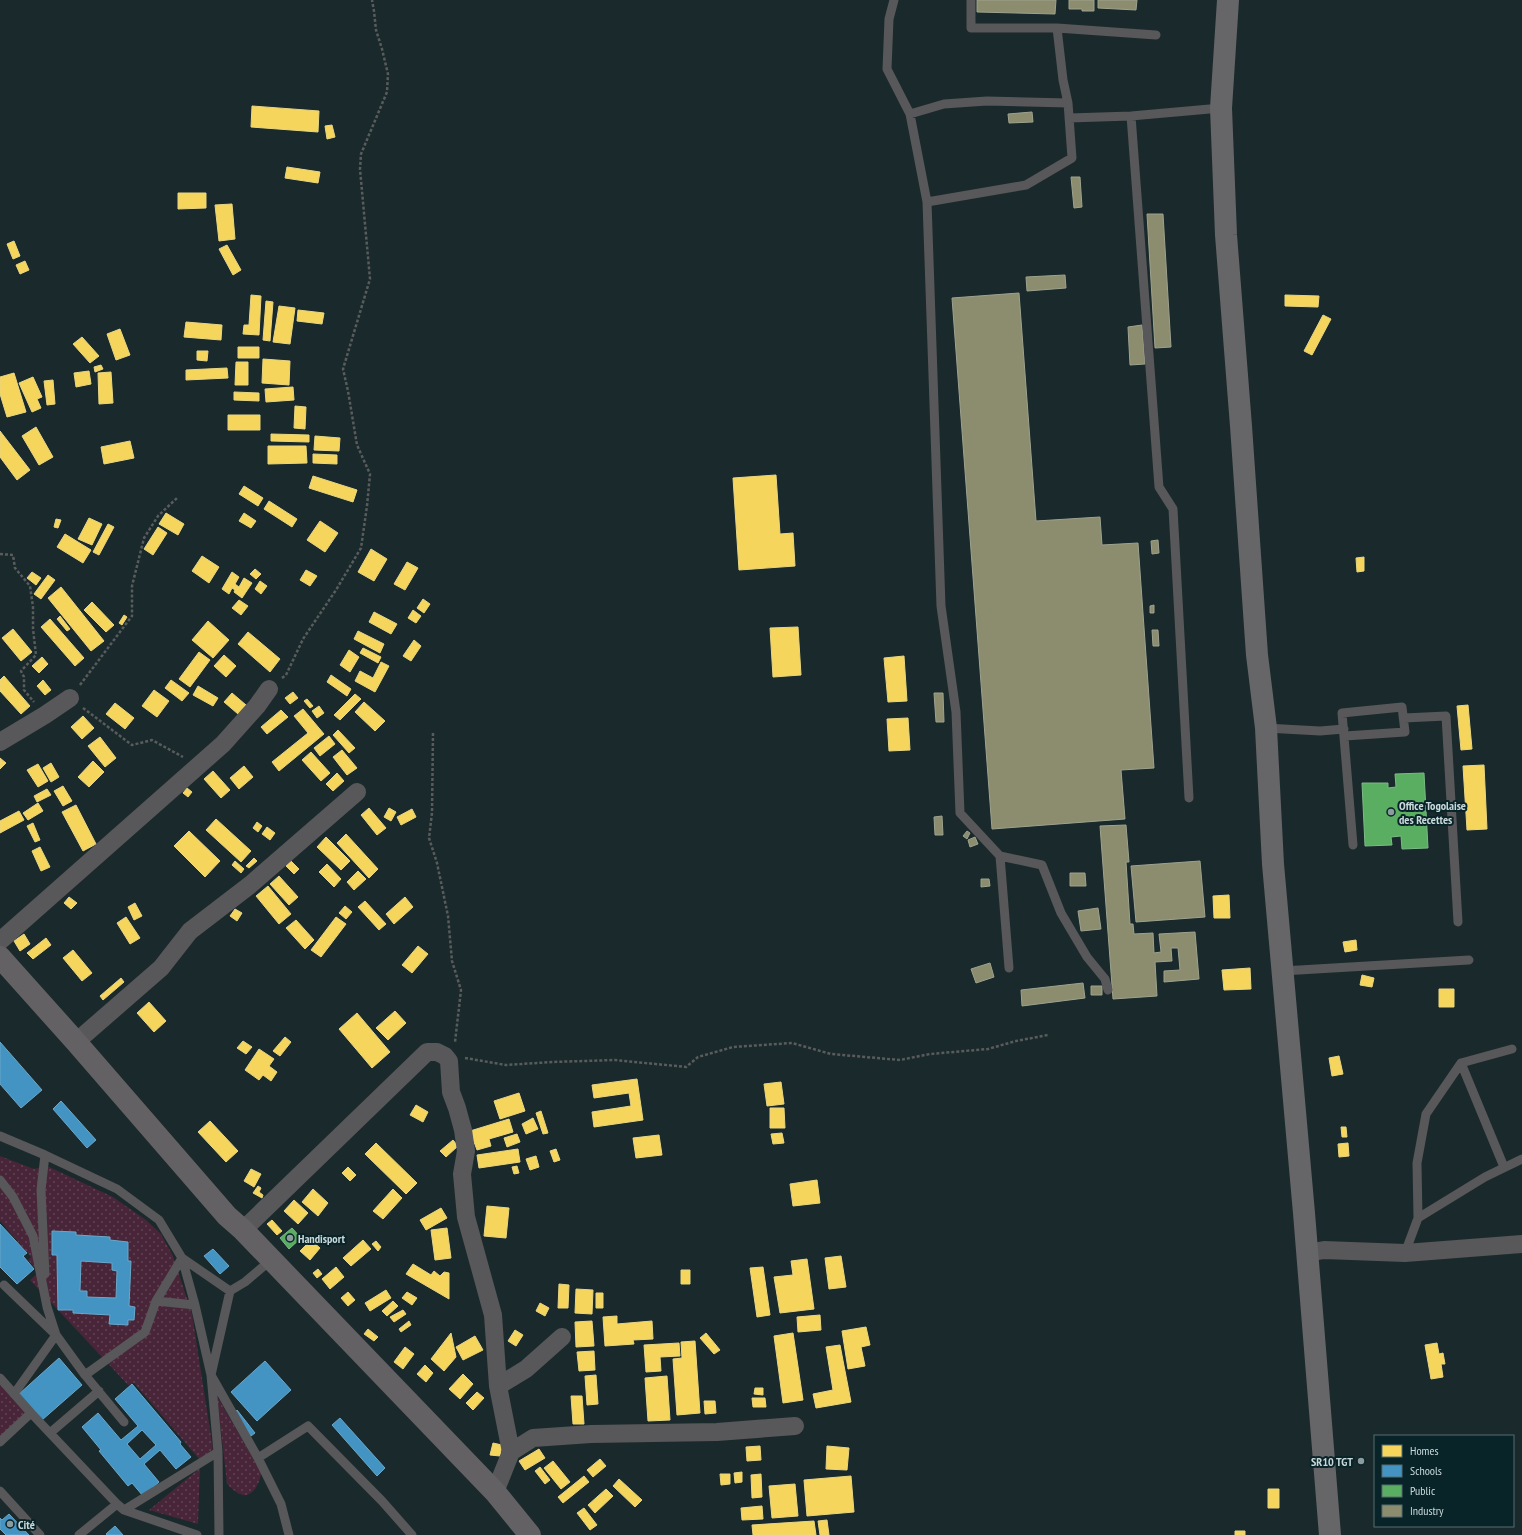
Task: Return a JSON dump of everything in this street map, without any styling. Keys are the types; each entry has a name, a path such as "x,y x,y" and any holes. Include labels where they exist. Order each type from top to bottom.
{"highway":[{"path":"1228,0 1221,108 1226,235 1257,655 1266,728 1273,864 1330,1535"}],"main road":[{"path":"0,957 227,1216 243,1230 495,1492 530,1535"}],"street":[{"path":"0,941 223,744 257,706 269,689"},
{"path":"0,742 70,698"},
{"path":"76,1042 161,968 190,931 250,885 357,792"},
{"path":"243,1230 427,1052 437,1052 449,1056 451,1092 463,1130 466,1151 462,1174 466,1217 492,1315 498,1386 510,1452 495,1492"},
{"path":"1307,1253 1324,1250 1405,1253 1522,1244"},
{"path":"498,1386 526,1369 562,1337"},
{"path":"510,1452 533,1438 591,1434 717,1432 796,1426"}],"lane":[{"path":"894,0 889,19 887,68 910,114 927,202 941,606 956,712 960,813 1000,856 1042,864 1061,914 1087,957 1105,979 1108,990"},
{"path":"971,0 971,28 1057,28 1156,35"},
{"path":"927,202 1026,185 1072,158 1068,103 1063,80 1057,28"},
{"path":"910,114 944,104 987,101 1068,103"},
{"path":"1069,118 1131,116 1221,108"},
{"path":"1131,116 1159,487 1173,509 1189,798"},
{"path":"1266,728 1344,733 1405,732 1402,707 1342,713 1344,733 1353,845"},
{"path":"1404,718 1446,716 1458,922"},
{"path":"1000,856 1009,968"},
{"path":"1282,972 1469,960"},
{"path":"1405,1253 1418,1218 1417,1163 1426,1114 1460,1063 1512,1049"},
{"path":"1460,1063 1504,1167"},
{"path":"1,1138 46,1155 117,1189 159,1220 182,1258 196,1305 211,1375 218,1452 219,1535"},
{"path":"46,1155 41,1190 47,1307"},
{"path":"1418,1218 1485,1176 1522,1159"},
{"path":"0,1180 14,1197 33,1236 47,1307 56,1335"},
{"path":"182,1258 230,1291"},
{"path":"85,1375 145,1332 156,1301 182,1258"},
{"path":"271,1260 246,1282 230,1291 211,1375 258,1458 281,1504 289,1535"},
{"path":"4,1285 56,1335 85,1375 124,1422"},
{"path":"156,1301 196,1305"},
{"path":"14,1394 56,1335"},
{"path":"0,1378 120,1507 197,1535"},
{"path":"50,1433 99,1391"},
{"path":"0,1442 31,1413"},
{"path":"258,1458 308,1426 382,1501 412,1535"},
{"path":"79,1535 120,1507 218,1452"},
{"path":"0,1491 40,1535"}],"path":[{"path":"269,689 286,675 303,639 336,590 361,548 370,474 357,445 343,369 370,280 360,169 361,154 387,92 388,74 376,30 372,0"},
{"path":"177,498 158,516 144,538 132,586 132,616 70,698 132,745 152,740 199,766"},
{"path":"0,554 13,556 15,568 30,586 36,655 21,671 24,677 24,690 45,715"},
{"path":"433,733 432,813 429,838 437,863 448,916 452,961 461,990 449,1056 506,1065 615,1060 686,1066 698,1057 733,1047 792,1043 831,1054 900,1060 930,1054 988,1048 1048,1035"}],"shaded area":[{"path":"0,1156 34,1169 47,1166 113,1197 146,1220 161,1234 173,1256 192,1314 213,1449 200,1460 134,1383 128,1385 30,1280 39,1272 28,1260 31,1257 0,1221"},
{"path":"0,1383 27,1412 0,1438"},
{"path":"217,1396 261,1472 258,1485 248,1494 244,1495 238,1493 227,1484"},
{"path":"200,1468 198,1524 149,1510"}],"building: Homes":[{"path":"252,106 319,111 318,132 251,127"},
{"path":"332,125 335,137 327,139 325,126"},
{"path":"287,167 320,172 318,183 285,178"},
{"path":"178,193 206,193 206,208 178,209"},
{"path":"232,204 235,239 219,241 215,205"},
{"path":"14,241 20,256 13,259 7,244"},
{"path":"227,245 241,270 233,275 219,249"},
{"path":"25,261 29,270 20,274 16,265"},
{"path":"251,295 261,296 259,335 243,334 244,325 249,325"},
{"path":"1285,295 1319,296 1318,307 1285,306"},
{"path":"266,301 273,302 270,341 263,340"},
{"path":"279,306 295,308 290,344 273,342"},
{"path":"298,310 324,313 322,324 297,321"},
{"path":"1323,315 1331,319 1312,355 1304,351"},
{"path":"186,322 222,325 221,340 184,337"},
{"path":"120,329 130,355 116,360 107,334"},
{"path":"82,337 99,356 90,363 73,344"},
{"path":"238,347 259,347 259,358 238,358"},
{"path":"197,351 208,351 207,361 197,360"},
{"path":"263,359 290,361 289,385 262,383"},
{"path":"236,362 248,362 248,385 235,385"},
{"path":"101,365 103,369 95,372 94,367"},
{"path":"227,368 228,378 186,380 186,370"},
{"path":"89,371 91,384 76,387 74,373"},
{"path":"111,372 113,403 99,404 98,373"},
{"path":"14,373 26,412 7,417 0,394 0,377"},
{"path":"33,377 42,397 37,399 41,408 32,412 19,383"},
{"path":"53,380 55,404 47,405 44,381"},
{"path":"293,387 294,400 266,402 265,389"},
{"path":"234,392 259,393 259,401 234,400"},
{"path":"295,406 306,407 305,429 294,428"},
{"path":"228,415 260,415 260,430 228,430"},
{"path":"36,427 53,457 39,465 22,436"},
{"path":"0,431 30,470 17,480 0,457"},
{"path":"271,434 309,435 309,442 271,441"},
{"path":"315,436 340,438 339,451 314,450"},
{"path":"130,441 134,458 104,464 101,447"},
{"path":"268,446 306,446 307,463 268,464"},
{"path":"313,454 337,455 337,464 313,463"},
{"path":"776,475 780,534 793,533 795,566 739,570 733,478"},
{"path":"313,476 357,490 353,502 309,488"},
{"path":"244,486 263,498 258,506 239,494"},
{"path":"269,501 297,519 292,527 264,509"},
{"path":"166,513 184,524 178,535 159,524"},
{"path":"244,513 256,521 251,528 239,521"},
{"path":"89,518 102,524 92,545 78,539"},
{"path":"56,519 61,520 58,528 54,527"},
{"path":"320,521 338,533 325,552 307,540"},
{"path":"108,524 114,527 99,555 93,552"},
{"path":"158,527 167,533 153,555 144,549"},
{"path":"65,534 91,550 83,563 57,547"},
{"path":"371,549 387,559 374,581 358,572"},
{"path":"202,556 219,567 209,583 192,571"},
{"path":"1364,557 1364,571 1357,572 1356,558"},
{"path":"407,562 418,568 405,590 394,584"},
{"path":"255,569 261,574 256,579 250,574"},
{"path":"306,570 317,576 310,586 300,580"},
{"path":"32,572 41,578 36,585 27,578"},
{"path":"232,572 239,577 235,584 239,587 244,578 252,583 242,598 234,592 235,590 232,588 229,594 222,589"},
{"path":"48,575 55,580 41,599 34,594"},
{"path":"260,581 267,586 261,594 255,589"},
{"path":"61,587 104,641 91,651 48,598"},
{"path":"423,599 430,604 424,613 417,608"},
{"path":"239,600 248,606 241,615 232,608"},
{"path":"92,602 114,625 106,632 84,610"},
{"path":"413,610 421,616 416,623 408,618"},
{"path":"374,612 397,624 391,634 369,622"},
{"path":"124,615 127,617 122,625 119,623"},
{"path":"60,616 70,629 67,631 57,619"},
{"path":"50,619 84,658 75,666 41,627"},
{"path":"208,621 229,640 213,658 192,640"},
{"path":"798,627 801,675 773,677 770,628"},
{"path":"13,629 32,652 21,661 2,638"},
{"path":"358,631 384,644 380,653 354,639"},
{"path":"248,632 280,659 270,672 238,644"},
{"path":"414,640 421,646 411,661 403,656"},
{"path":"363,648 381,657 378,663 360,653"},
{"path":"349,650 359,657 350,672 340,665"},
{"path":"199,652 210,660 190,687 179,679"},
{"path":"224,655 236,666 226,677 214,666"},
{"path":"904,656 907,701 888,702 884,658"},
{"path":"42,657 48,664 39,673 32,666"},
{"path":"381,662 389,666 375,692 355,681 360,671 373,678"},
{"path":"331,675 351,689 347,696 327,682"},
{"path":"4,676 30,706 21,714 0,691 0,680"},
{"path":"43,680 51,690 45,695 37,686"},
{"path":"171,680 189,693 182,701 165,688"},
{"path":"198,686 218,698 213,706 193,695"},
{"path":"154,690 169,701 157,717 142,706"},
{"path":"293,692 298,698 290,704 285,698"},
{"path":"232,693 246,705 238,714 224,702"},
{"path":"355,694 361,699 340,720 334,715"},
{"path":"307,699 313,706 310,708 304,701"},
{"path":"364,702 385,721 375,731 355,712"},
{"path":"115,703 134,718 125,729 106,714"},
{"path":"1468,705 1472,749 1461,750 1457,706"},
{"path":"319,706 324,713 317,718 312,711"},
{"path":"303,709 324,734 279,771 272,762 308,733 294,716"},
{"path":"281,710 288,717 267,734 261,727"},
{"path":"83,716 94,728 82,739 71,727"},
{"path":"908,718 910,750 889,751 887,719"},
{"path":"338,730 355,748 349,753 333,735"},
{"path":"329,736 335,744 320,756 314,748"},
{"path":"100,737 116,758 105,767 88,746"},
{"path":"342,750 357,768 347,775 333,757"},
{"path":"311,752 330,773 321,781 302,760"},
{"path":"0,758 6,763 0,769"},
{"path":"93,761 104,772 89,787 78,777"},
{"path":"51,763 59,777 51,782 43,768"},
{"path":"38,764 48,781 38,787 27,770"},
{"path":"1484,765 1487,829 1467,830 1463,766"},
{"path":"244,766 253,777 239,789 230,778"},
{"path":"213,771 230,790 221,798 204,779"},
{"path":"337,773 344,781 333,791 326,784"},
{"path":"63,786 72,801 63,806 54,791"},
{"path":"187,788 192,792 188,797 183,793"},
{"path":"47,789 51,795 37,802 34,796"},
{"path":"38,803 43,811 28,820 23,813"},
{"path":"76,805 96,844 83,851 62,812"},
{"path":"369,808 386,828 377,835 361,815"},
{"path":"389,808 396,812 391,821 384,817"},
{"path":"412,809 416,817 401,825 397,817"},
{"path":"19,811 24,820 0,833 0,821"},
{"path":"216,819 251,851 241,862 206,830"},
{"path":"257,822 262,826 258,832 253,828"},
{"path":"33,823 40,840 35,842 27,826"},
{"path":"267,827 275,833 270,840 262,834"},
{"path":"189,831 220,861 205,877 174,846"},
{"path":"346,834 378,869 369,878 337,843"},
{"path":"326,837 350,861 341,870 317,847"},
{"path":"40,847 50,867 41,871 32,851"},
{"path":"254,858 257,861 249,868 246,866"},
{"path":"235,861 244,869 241,873 232,865"},
{"path":"291,861 299,869 294,874 286,866"},
{"path":"327,864 341,879 334,887 319,872"},
{"path":"358,871 366,879 354,890 347,882"},
{"path":"279,876 298,897 289,905 270,884"},
{"path":"268,886 291,914 279,924 256,896"},
{"path":"1229,895 1230,918 1214,918 1213,896"},
{"path":"69,897 77,903 71,909 64,903"},
{"path":"405,897 413,907 394,924 386,914"},
{"path":"365,901 386,924 379,930 358,907"},
{"path":"135,903 142,916 134,920 128,907"},
{"path":"345,906 352,912 346,919 339,913"},
{"path":"235,909 242,913 237,921 230,916"},
{"path":"126,917 140,938 130,944 117,923"},
{"path":"336,917 346,924 321,957 311,950"},
{"path":"296,920 314,940 305,949 286,928"},
{"path":"24,934 30,944 20,951 14,941"},
{"path":"46,938 51,945 33,959 27,953"},
{"path":"1356,940 1357,950 1345,952 1343,942"},
{"path":"418,946 428,954 412,973 402,965"},
{"path":"73,950 92,973 82,981 63,958"},
{"path":"1250,968 1251,989 1224,990 1222,970"},
{"path":"1362,975 1374,978 1372,987 1360,985"},
{"path":"121,978 124,982 103,1000 100,996"},
{"path":"1439,989 1454,989 1454,1007 1439,1007"},
{"path":"149,1002 166,1021 154,1032 137,1013"},
{"path":"395,1011 406,1023 388,1040 376,1028"},
{"path":"357,1013 390,1052 372,1068 339,1029"},
{"path":"285,1037 291,1042 280,1056 273,1051"},
{"path":"243,1041 252,1047 246,1054 237,1048"},
{"path":"259,1049 274,1059 269,1066 277,1072 271,1081 263,1075 259,1080 245,1070"},
{"path":"1339,1056 1343,1074 1332,1076 1329,1058"},
{"path":"637,1079 643,1120 594,1127 592,1112 631,1106 629,1093 594,1098 592,1085"},
{"path":"781,1082 784,1104 767,1106 764,1084"},
{"path":"519,1093 525,1111 500,1119 494,1101"},
{"path":"416,1105 428,1112 423,1122 410,1115"},
{"path":"770,1108 784,1108 785,1128 770,1128"},
{"path":"541,1111 548,1133 543,1134 536,1113"},
{"path":"533,1118 538,1129 526,1134 522,1124"},
{"path":"509,1119 513,1132 489,1139 491,1146 477,1150 470,1131"},
{"path":"210,1121 238,1151 226,1162 198,1132"},
{"path":"1341,1127 1346,1127 1347,1137 1342,1137"},
{"path":"782,1133 784,1143 773,1144 771,1134"},
{"path":"517,1134 520,1142 507,1147 504,1138"},
{"path":"659,1135 662,1155 636,1158 633,1138"},
{"path":"453,1140 458,1146 446,1157 440,1151"},
{"path":"376,1143 417,1183 406,1194 365,1154"},
{"path":"1348,1143 1349,1156 1339,1157 1338,1144"},
{"path":"518,1149 520,1162 479,1168 477,1155"},
{"path":"556,1149 560,1160 554,1162 550,1151"},
{"path":"536,1156 539,1167 530,1170 526,1159"},
{"path":"517,1166 519,1173 514,1174 512,1167"},
{"path":"348,1167 356,1175 350,1181 342,1173"},
{"path":"251,1169 261,1174 254,1187 244,1181"},
{"path":"817,1180 820,1203 793,1206 790,1184"},
{"path":"258,1186 261,1188 259,1192 263,1195 262,1198 253,1193"},
{"path":"313,1189 328,1203 318,1216 302,1202"},
{"path":"393,1189 402,1198 383,1219 373,1211"},
{"path":"294,1200 308,1213 298,1224 284,1211"},
{"path":"487,1206 509,1208 506,1238 484,1236"},
{"path":"441,1208 447,1218 426,1230 420,1220"},
{"path":"272,1220 282,1231 277,1235 267,1224"},
{"path":"447,1228 451,1258 435,1260 431,1230"},
{"path":"311,1240 320,1248 310,1260 300,1251"},
{"path":"363,1240 371,1249 351,1266 343,1258"},
{"path":"376,1241 381,1247 378,1251 372,1244"},
{"path":"841,1256 846,1287 829,1289 825,1258"},
{"path":"807,1259 814,1309 780,1313 774,1277 793,1275 791,1261"},
{"path":"413,1264 431,1275 434,1271 440,1276 444,1272 449,1273 449,1299 406,1274"},
{"path":"336,1267 344,1277 330,1289 322,1279"},
{"path":"763,1267 770,1315 757,1317 750,1268"},
{"path":"318,1269 322,1274 317,1278 313,1273"},
{"path":"681,1270 690,1270 690,1284 681,1284"},
{"path":"559,1284 569,1285 568,1308 558,1308"},
{"path":"576,1289 593,1290 592,1314 575,1313"},
{"path":"386,1290 391,1298 370,1311 365,1303"},
{"path":"348,1292 355,1300 348,1306 341,1298"},
{"path":"407,1292 417,1298 412,1305 402,1298"},
{"path":"596,1293 603,1293 603,1308 596,1308"},
{"path":"393,1301 398,1306 387,1316 382,1311"},
{"path":"540,1303 549,1308 545,1316 536,1311"},
{"path":"403,1310 406,1314 394,1322 390,1317"},
{"path":"820,1315 821,1330 798,1332 797,1317"},
{"path":"617,1316 617,1324 652,1321 653,1339 633,1340 634,1344 605,1346 603,1317"},
{"path":"409,1321 411,1325 401,1332 399,1329"},
{"path":"592,1321 594,1346 576,1347 575,1322"},
{"path":"866,1327 870,1345 861,1347 865,1366 848,1369 842,1331"},
{"path":"368,1329 378,1337 374,1341 364,1334"},
{"path":"515,1330 523,1335 516,1346 508,1341"},
{"path":"451,1333 456,1357 444,1371 431,1359"},
{"path":"706,1333 720,1350 714,1354 700,1338"},
{"path":"793,1333 803,1400 783,1403 774,1336"},
{"path":"475,1336 483,1350 463,1360 456,1347"},
{"path":"695,1341 700,1413 677,1415 673,1359 682,1358 681,1342"},
{"path":"679,1343 680,1356 660,1357 661,1371 646,1372 644,1345"},
{"path":"1437,1343 1439,1354 1443,1353 1445,1364 1441,1364 1443,1377 1431,1379 1425,1345"},
{"path":"840,1345 851,1402 816,1408 813,1394 833,1390 826,1347"},
{"path":"405,1347 414,1354 403,1369 394,1362"},
{"path":"594,1351 595,1370 579,1371 577,1352"},
{"path":"425,1365 433,1373 426,1382 417,1374"},
{"path":"463,1374 473,1384 460,1399 449,1389"},
{"path":"596,1375 598,1404 587,1405 585,1376"},
{"path":"667,1376 670,1420 648,1421 645,1378"},
{"path":"755,1388 763,1388 763,1395 754,1394"},
{"path":"477,1392 484,1398 473,1410 466,1403"},
{"path":"571,1396 582,1396 584,1424 573,1424"},
{"path":"752,1398 765,1398 766,1407 753,1407"},
{"path":"704,1401 715,1401 716,1413 705,1414"},
{"path":"493,1443 502,1445 500,1456 490,1455"},
{"path":"760,1446 761,1460 747,1461 746,1447"},
{"path":"827,1446 849,1448 847,1470 826,1469"},
{"path":"539,1449 545,1458 525,1470 519,1461"},
{"path":"600,1459 606,1466 593,1477 587,1470"},
{"path":"553,1461 570,1482 561,1489 544,1468"},
{"path":"540,1467 550,1480 545,1484 535,1471"},
{"path":"742,1472 742,1482 735,1483 734,1473"},
{"path":"720,1474 730,1474 730,1484 721,1485"},
{"path":"761,1474 762,1497 752,1498 751,1475"},
{"path":"584,1476 589,1482 563,1503 558,1497"},
{"path":"851,1476 854,1512 807,1516 804,1480"},
{"path":"619,1479 642,1500 635,1507 613,1486"},
{"path":"795,1484 798,1516 772,1518 769,1486"},
{"path":"606,1489 613,1496 595,1513 588,1505"},
{"path":"1268,1489 1279,1489 1279,1508 1268,1508"},
{"path":"762,1506 763,1519 742,1520 741,1508"},
{"path":"584,1508 597,1525 590,1530 577,1513"},
{"path":"827,1520 829,1535 820,1535 818,1521"},
{"path":"814,1521 816,1535 753,1535 752,1525"},
{"path":"1235,1531 1245,1531 1245,1535 1235,1535"}],"building: Schools":[{"path":"0,1042 42,1090 21,1108 0,1084"},
{"path":"61,1101 96,1140 87,1148 53,1109"},
{"path":"0,1224 27,1253 23,1256 34,1269 17,1284 0,1267"},
{"path":"52,1231 76,1232 76,1235 110,1237 110,1240 128,1242 128,1261 131,1261 129,1306 135,1307 134,1320 128,1320 128,1325 109,1324 110,1315 73,1313 73,1310 58,1310 57,1255 52,1255","holes":["81,1261 112,1263 112,1270 117,1271 116,1298 87,1297 87,1291 80,1291"]},
{"path":"213,1249 229,1266 220,1274 204,1256"},
{"path":"59,1358 82,1385 42,1420 19,1394"},
{"path":"265,1361 291,1390 257,1421 231,1392"},
{"path":"132,1384 181,1442 180,1444 191,1457 176,1469 160,1450 144,1464 159,1482 143,1496 132,1483 128,1486 99,1451 101,1450 82,1427 98,1413 121,1440 138,1426 115,1399","holes":["142,1430 156,1445 140,1459 127,1444"]},
{"path":"237,1410 255,1433 251,1436 234,1413"},
{"path":"340,1418 385,1468 377,1476 332,1425"},
{"name":"Cité","path":"9,1514 29,1535 6,1535 0,1529 0,1518 2,1520"},
{"path":"115,1526 123,1535 106,1534"}],"building: Public":[{"path":"1424,773 1428,848 1402,849 1401,836 1391,837 1392,845 1365,846 1362,783 1388,783 1388,788 1396,787 1395,774"},
{"name":"Handisport","path":"292,1228 301,1238 289,1249 280,1238"}],"building: Industry":[{"path":"977,0 1056,0 1055,14 977,12"},
{"path":"1069,0 1094,0 1094,11 1069,9"},
{"path":"1098,0 1137,0 1136,10 1098,8"},
{"path":"1032,112 1033,122 1009,123 1008,114"},
{"path":"1071,177 1080,177 1082,207 1074,208"},
{"path":"1147,214 1163,214 1171,347 1155,348"},
{"path":"1065,275 1066,288 1027,291 1026,277"},
{"path":"1019,293 1036,521 1100,517 1102,545 1138,543 1154,768 1121,770 1125,819 992,829 952,298"},
{"path":"1142,325 1145,364 1130,365 1128,327"},
{"path":"1158,540 1159,553 1152,554 1151,541"},
{"path":"1154,605 1154,613 1150,613 1150,606"},
{"path":"1152,630 1158,630 1159,646 1153,646"},
{"path":"934,693 943,693 944,722 936,722"},
{"path":"942,816 943,835 935,835 934,817"},
{"path":"1126,825 1129,862 1126,862 1130,924 1133,924 1134,934 1153,933 1154,953 1161,952 1159,934 1195,932 1199,979 1164,982 1164,971 1180,970 1178,948 1171,948 1172,961 1155,962 1157,996 1113,999 1100,826"},
{"path":"967,831 970,833 967,839 963,836"},
{"path":"975,837 978,844 970,847 968,840"},
{"path":"1200,861 1205,917 1136,922 1131,866"},
{"path":"1070,873 1085,873 1086,886 1070,886"},
{"path":"981,879 989,879 990,886 981,887"},
{"path":"1098,908 1101,929 1081,931 1078,911"},
{"path":"990,963 994,977 976,983 971,969"},
{"path":"1083,983 1085,998 1022,1006 1021,990"},
{"path":"1091,986 1102,986 1102,995 1091,995"}],"place":[{"name":"Office Togolaise des Recettes","path":"1391,812"},
{"name":"Handisport","path":"290,1238"},
{"name":"SR10 TGT","path":"1361,1461"},
{"name":"Cité","path":"10,1524"}]}
